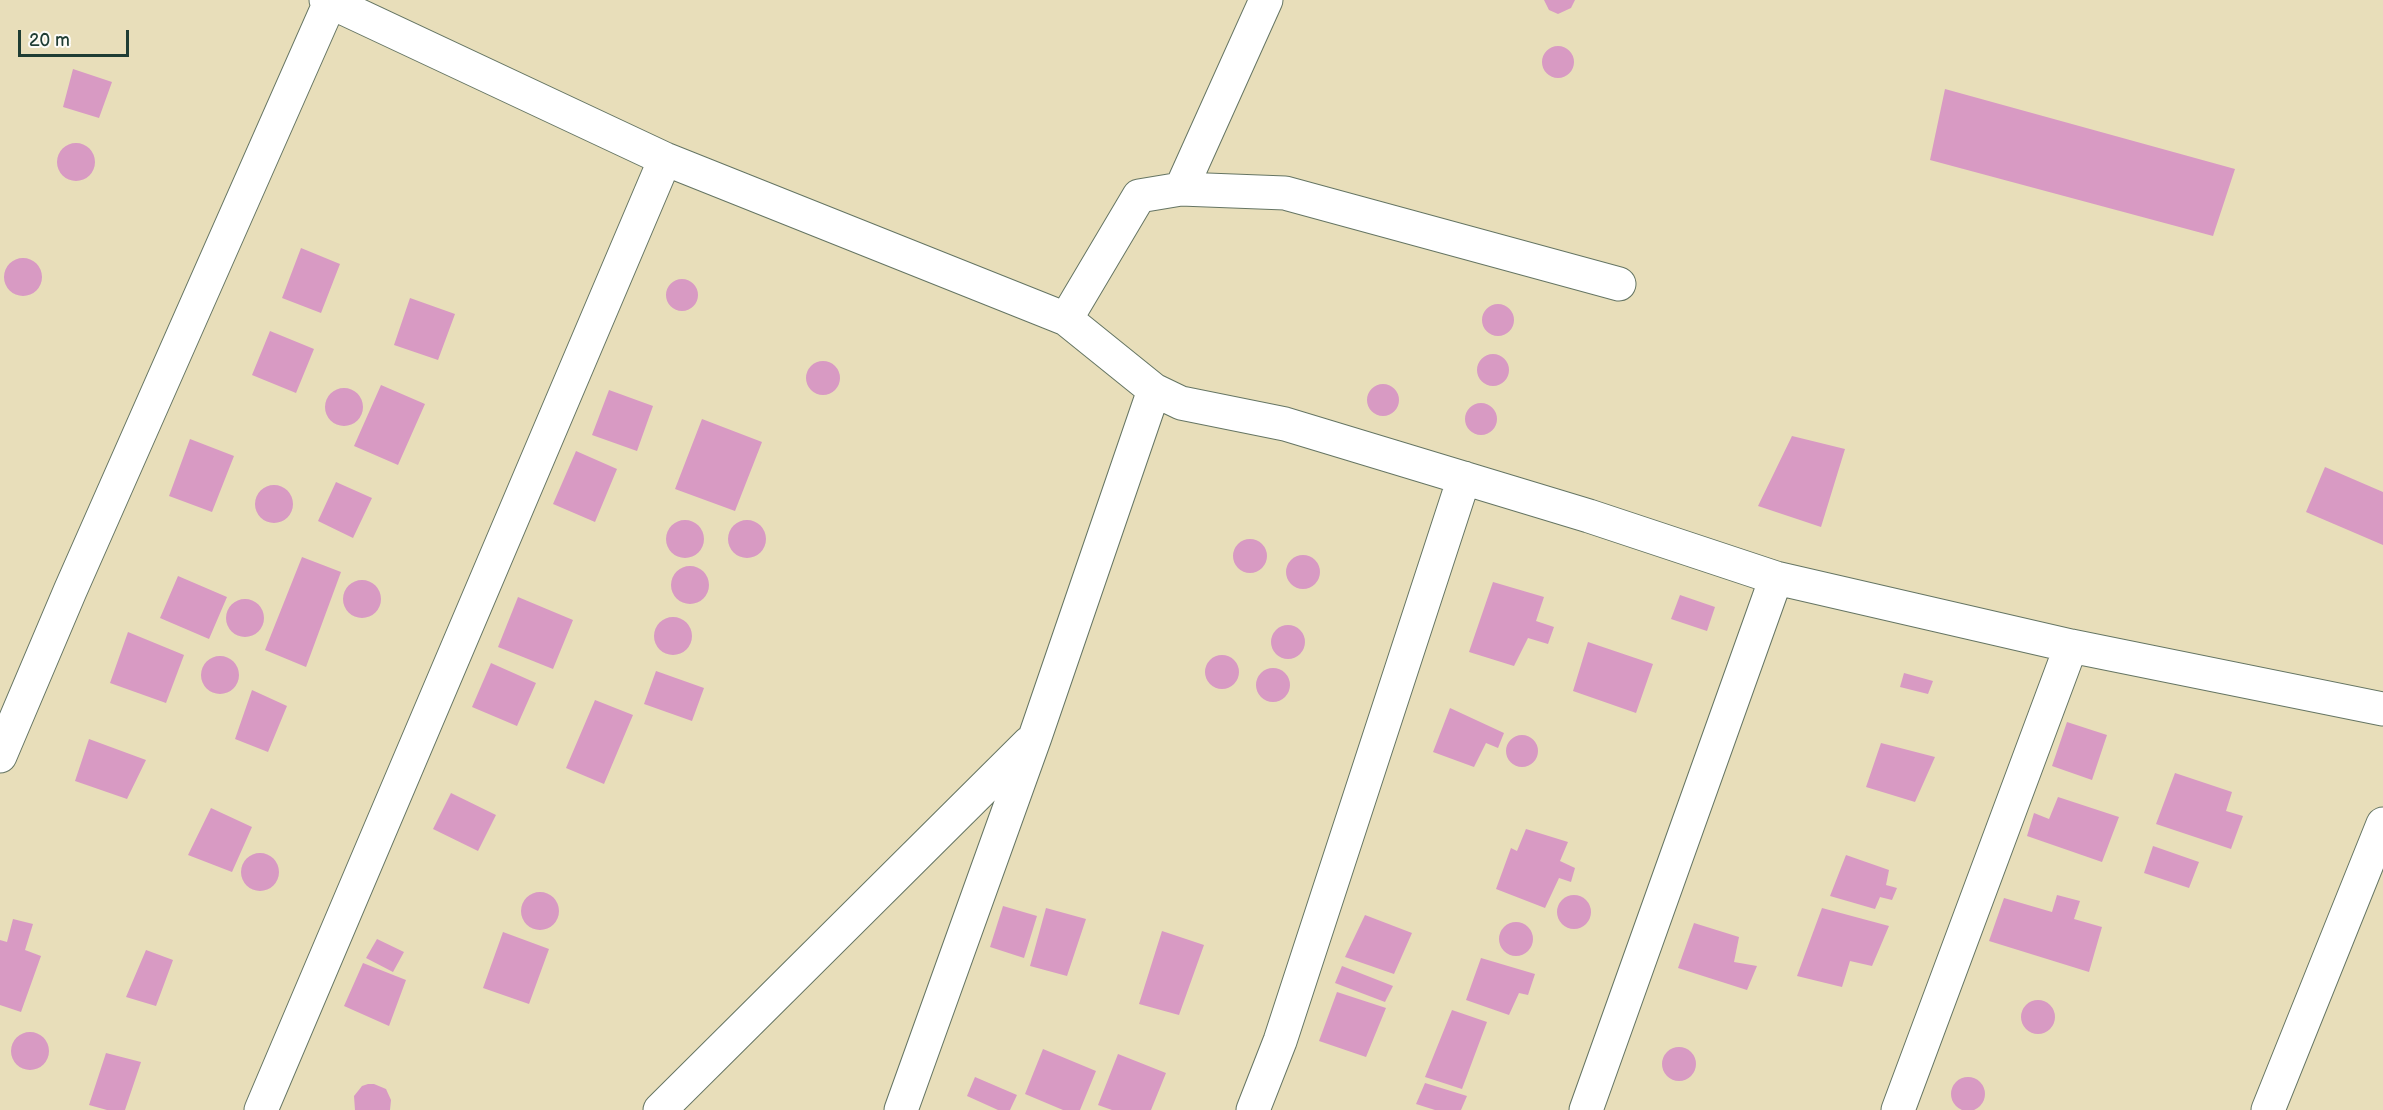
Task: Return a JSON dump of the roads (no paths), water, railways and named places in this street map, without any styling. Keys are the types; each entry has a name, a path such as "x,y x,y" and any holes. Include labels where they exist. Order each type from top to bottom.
{"street":[{"path":"1181,189 1266,0"},
{"path":"0,756 328,1 665,159 1066,319 1154,390 1181,403 1285,424 1589,516 1776,578 2071,646 2383,709"},
{"path":"261,1110 665,159"},
{"path":"1066,319 1139,196 1181,189 1285,193 1619,284"},
{"path":"901,1110 1035,737 1154,390"},
{"path":"1253,1110 1280,1041 1464,478"},
{"path":"1586,1110 1776,578"},
{"path":"1898,1110 2071,646"},
{"path":"660,1110 1035,737"},
{"path":"2268,1110 2383,824"}]}
